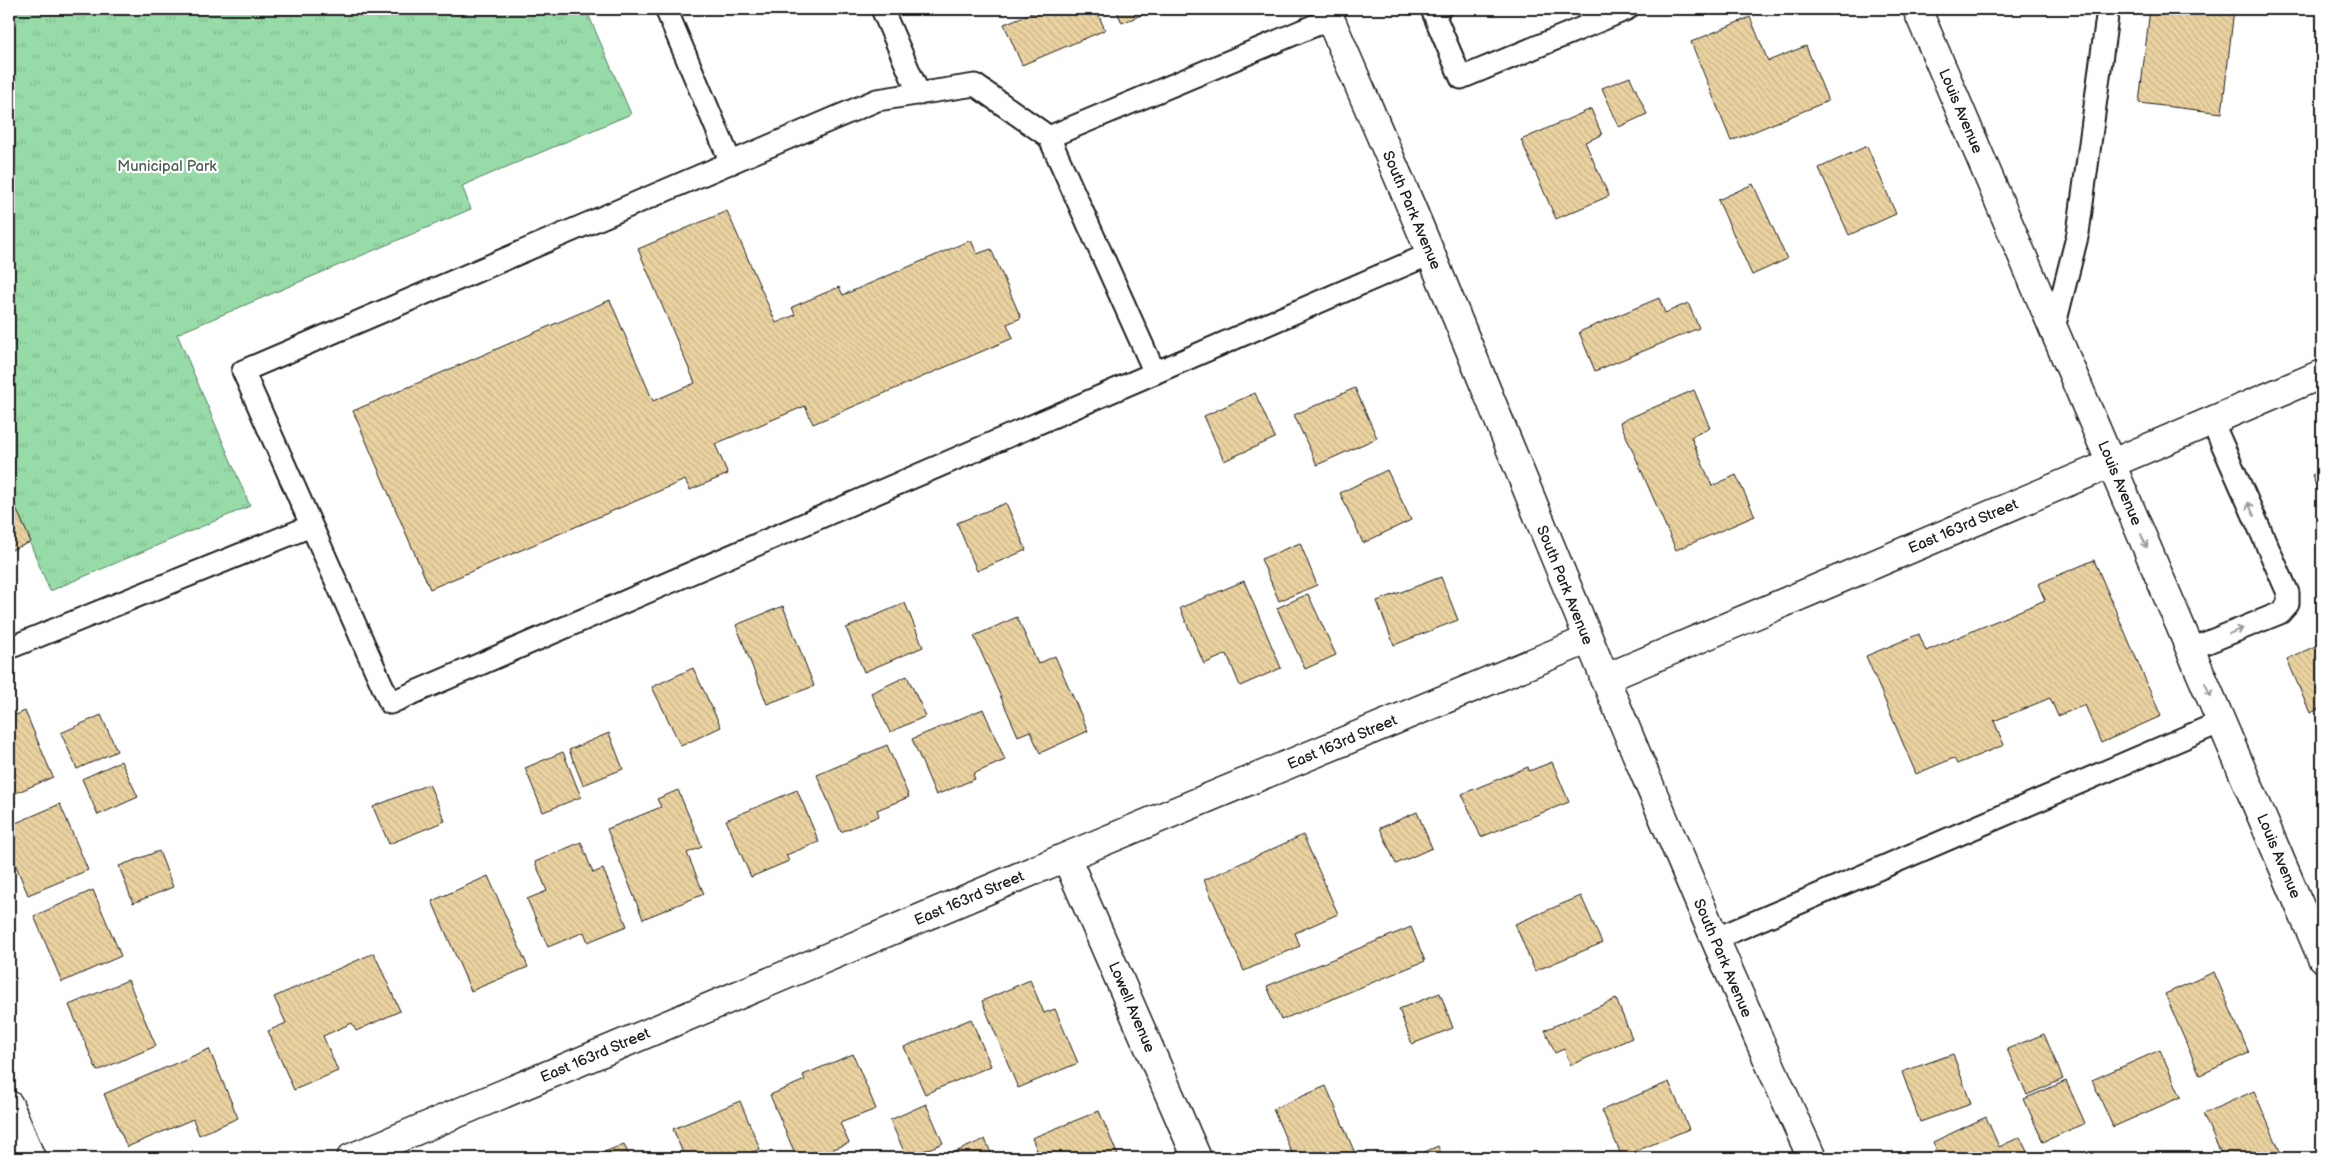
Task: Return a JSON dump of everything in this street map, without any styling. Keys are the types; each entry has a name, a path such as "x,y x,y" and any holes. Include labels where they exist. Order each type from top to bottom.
{"street":[{"name":"Louis Avenue","path":"1918,9 2322,958"},
{"name":"South Park Avenue","path":"1328,14 1430,254 1587,640 1715,939 1812,1158"},
{"name":"East 163rd Street","path":"1604,679 2322,374"},
{"name":"East 163rd Street","path":"351,1158 1066,856 1587,640"},
{"name":"Lowell Avenue","path":"1066,856 1197,1158"},
{"path":"9,1105 31,1158"}],"lane":[{"path":"666,9 732,163"},
{"path":"882,9 919,94"},
{"path":"1440,9 1433,12 1461,78 1591,16 1628,9"},
{"path":"2054,328 2078,233 2108,9"},
{"path":"1049,137 1328,14"},
{"path":"1155,372 1049,137 975,85 878,100 243,371 390,703 1430,254"},
{"path":"2191,649 2280,613 2288,604 2288,592 2212,421"},
{"path":"9,648 311,526"},
{"path":"1715,939 2221,722"}],"green space":[{"name":"Municipal Park","path":"9,9 586,9 631,114 462,186 471,209 177,334 250,506 50,591 9,493"}],"building":[{"path":"1042,9 1096,9 1105,30 1022,65 1004,24"},
{"path":"1116,9 1156,9 1122,23"},
{"path":"2150,9 2234,9 2222,113 2139,103"},
{"path":"1750,17 1768,61 1806,46 1828,101 1731,141 1691,42"},
{"path":"1630,77 1647,114 1619,127 1602,88"},
{"path":"1591,109 1602,135 1585,142 1609,196 1556,219 1521,140"},
{"path":"1867,146 1896,214 1849,235 1819,168"},
{"path":"1753,184 1787,259 1752,275 1718,200"},
{"path":"727,211 776,323 795,315 792,307 839,287 843,295 971,240 977,254 991,249 1021,318 1007,324 1013,338 813,424 805,406 715,444 728,474 690,490 685,480 430,589 353,411 610,300 653,401 695,383 638,249"},
{"path":"1659,298 1665,313 1688,303 1699,328 1595,371 1579,332"},
{"path":"1355,388 1377,438 1317,465 1294,415"},
{"path":"1694,390 1710,428 1691,437 1712,486 1736,475 1755,516 1676,550 1620,422"},
{"path":"1255,393 1275,438 1224,461 1204,416"},
{"path":"1387,470 1411,520 1363,543 1340,493"},
{"path":"2322,471 2322,500 2312,475"},
{"path":"11,497 31,542 9,551 9,498"},
{"path":"1006,503 1026,550 977,571 957,523"},
{"path":"1300,543 1317,585 1279,601 1261,559"},
{"path":"2094,560 2161,716 2101,743 2085,705 2058,716 2050,698 1994,721 2004,745 1957,764 1954,758 1916,774 1866,656 1919,634 1926,651 2045,600 2038,584"},
{"path":"1441,577 1458,620 1394,645 1377,601"},
{"path":"1244,581 1281,668 1240,686 1227,654 1204,664 1180,608"},
{"path":"1308,594 1336,655 1305,669 1277,608"},
{"path":"905,603 923,647 864,672 846,628"},
{"path":"783,606 814,686 767,704 736,625"},
{"path":"1017,617 1038,664 1055,656 1088,731 1040,753 1030,731 1018,736 974,636"},
{"path":"2322,643 2322,711 2321,708 2310,713 2287,659"},
{"path":"693,668 721,727 681,746 652,687"},
{"path":"907,676 926,716 890,732 871,693"},
{"path":"983,709 1005,760 973,774 975,779 936,795 912,739"},
{"path":"25,711 53,777 9,796 9,718"},
{"path":"101,715 117,751 77,769 61,733"},
{"path":"609,733 623,769 583,785 569,750"},
{"path":"887,745 909,797 877,810 879,816 841,832 817,775"},
{"path":"563,752 581,797 543,812 525,768"},
{"path":"121,761 138,797 98,815 82,779"},
{"path":"1552,762 1569,802 1481,837 1462,794 1528,767 1529,771"},
{"path":"429,784 445,821 389,844 373,807"},
{"path":"678,790 702,847 687,853 704,894 643,919 607,829 661,807 657,799"},
{"path":"797,790 819,842 786,855 789,861 751,877 726,820"},
{"path":"60,804 88,870 28,895 9,849 9,826"},
{"path":"1417,812 1432,848 1396,864 1380,828"},
{"path":"1303,835 1338,914 1295,933 1300,946 1244,971 1204,880"},
{"path":"581,842 593,873 603,869 627,926 588,942 584,932 548,947 527,899 547,891 535,862"},
{"path":"159,851 173,887 133,903 119,866"},
{"path":"488,876 528,967 471,991 432,901"},
{"path":"93,890 121,956 62,982 34,916"},
{"path":"1581,896 1602,943 1535,971 1515,924"},
{"path":"1411,927 1425,961 1281,1020 1267,986"},
{"path":"374,953 400,1011 356,1031 352,1023 323,1036 338,1071 294,1090 268,1031 286,1023 274,997"},
{"path":"2214,972 2249,1053 2200,1075 2165,994"},
{"path":"128,980 156,1046 97,1071 69,1005"},
{"path":"1030,980 1044,1013 1055,1009 1078,1063 1018,1088 982,1001"},
{"path":"1440,993 1453,1028 1412,1044 1399,1009"},
{"path":"1616,999 1632,1038 1571,1065 1564,1049 1555,1053 1545,1030"},
{"path":"971,1019 991,1066 925,1094 904,1047"},
{"path":"2044,1034 2063,1079 2027,1095 2007,1049"},
{"path":"209,1049 238,1118 199,1135 193,1119 127,1147 104,1094"},
{"path":"2160,1050 2181,1097 2113,1127 2092,1080"},
{"path":"853,1054 876,1109 840,1123 849,1143 811,1158 797,1158 770,1095 805,1080 803,1075"},
{"path":"1953,1054 1971,1104 1920,1122 1902,1072"},
{"path":"2066,1081 2085,1123 2043,1142 2024,1099"},
{"path":"1669,1082 1689,1129 1622,1157 1602,1110"},
{"path":"1326,1086 1355,1153 1344,1158 1294,1158 1273,1109"},
{"path":"2254,1091 2283,1158 2223,1158 2203,1114"},
{"path":"740,1101 760,1149 737,1158 685,1158 673,1129"},
{"path":"926,1104 943,1143 907,1158 890,1120"},
{"path":"1099,1111 1119,1158 1040,1158 1032,1138"},
{"path":"1986,1117 1999,1147 2020,1137 2030,1158 1941,1158 1933,1142"},
{"path":"985,1139 993,1158 947,1158 946,1156"},
{"path":"624,1144 630,1158 590,1158"},
{"path":"1438,1146 1443,1158 1411,1158"}]}
